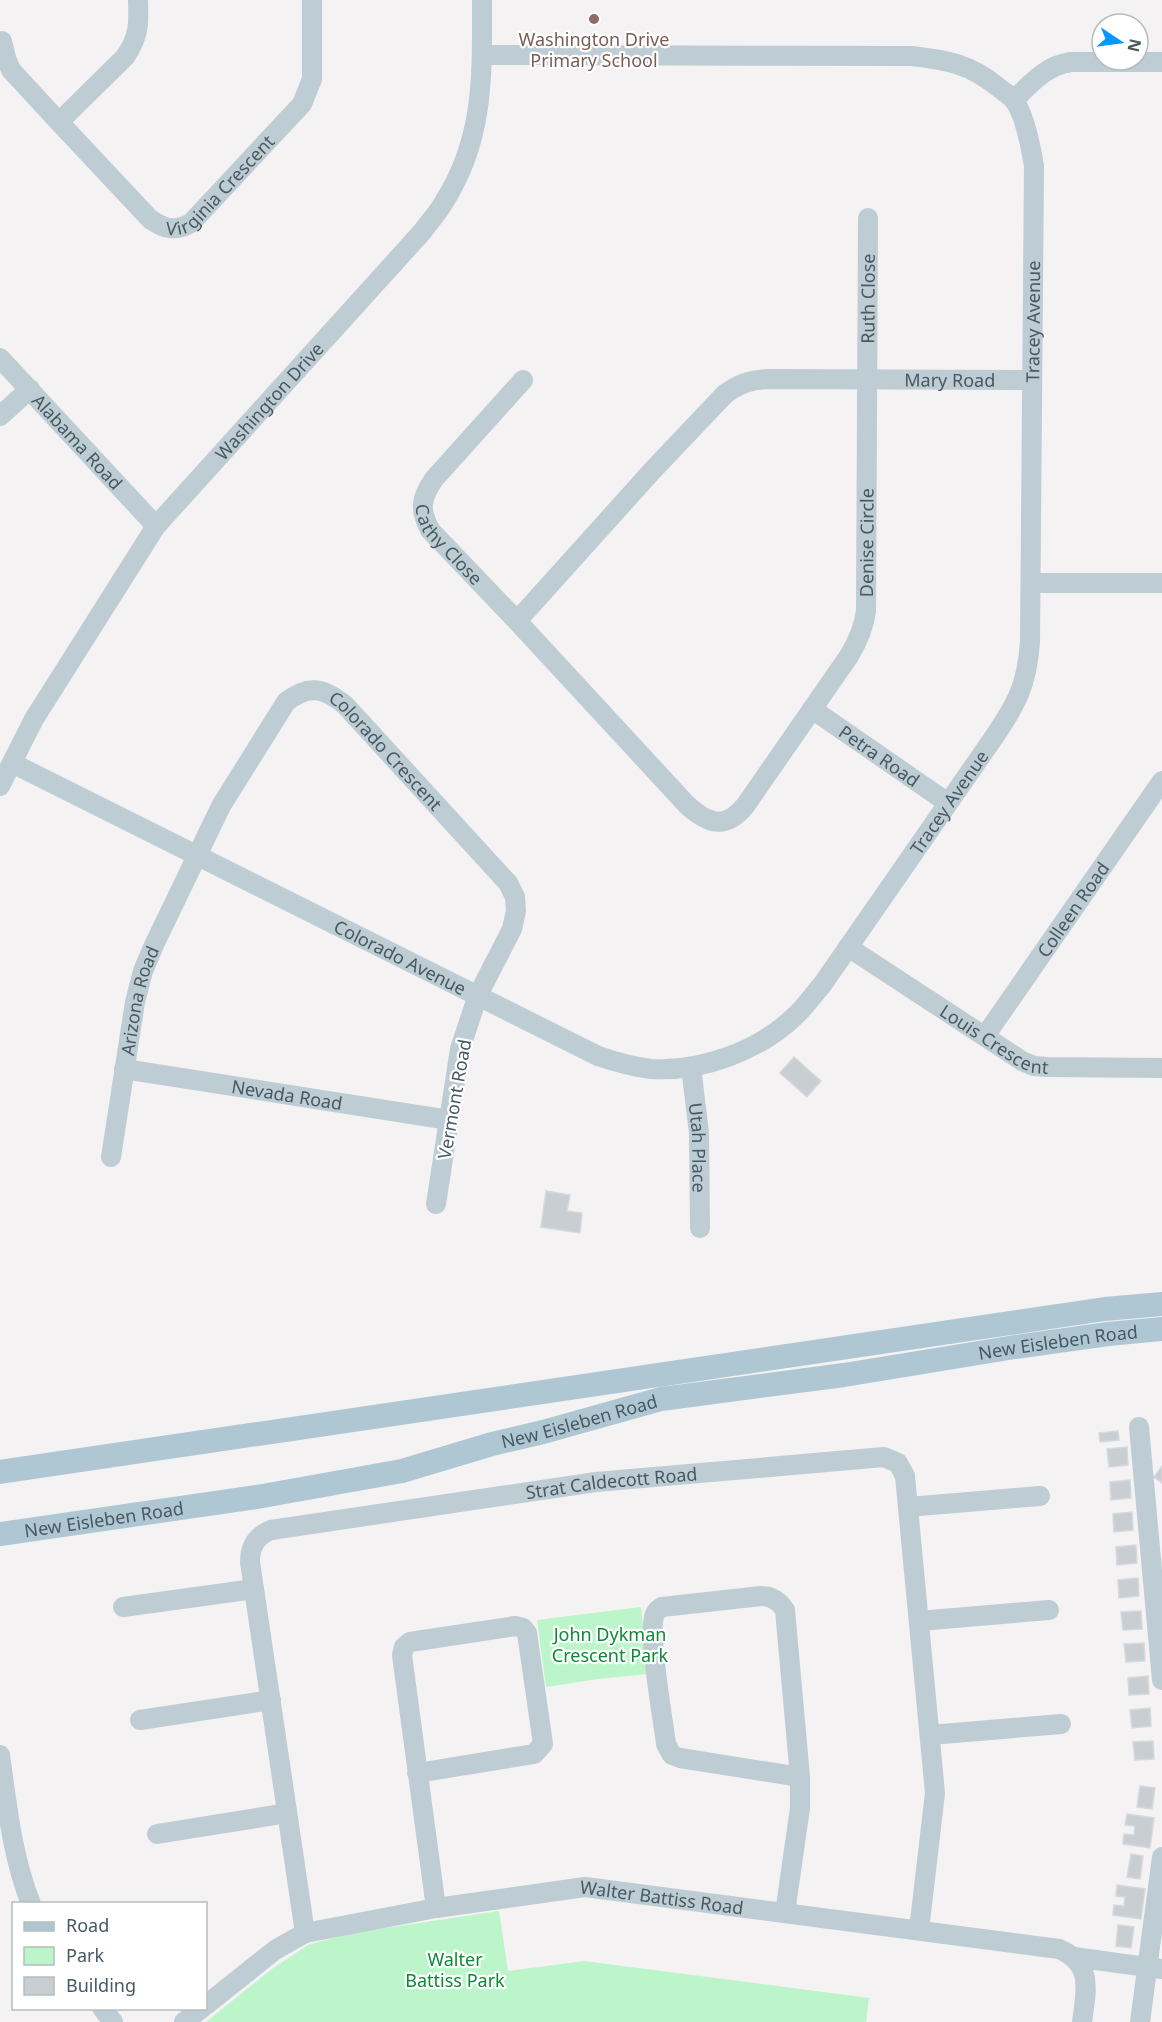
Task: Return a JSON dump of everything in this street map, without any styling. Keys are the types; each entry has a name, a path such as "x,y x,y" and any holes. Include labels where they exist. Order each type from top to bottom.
{"main road":[{"name":"New Eisleben Road","path":"0,1472 1105,1309 1162,1304"},
{"name":"New Eisleben Road","path":"0,1534 257,1497 402,1471 492,1443 543,1432 661,1398 844,1375 1108,1334 1162,1329"}],"street":[{"path":"59,122 125,57 132,47 139,23 138,0"},
{"name":"Virginia Crescent","path":"2,41 11,70 150,219 160,226 172,229 182,228 191,223 302,104 312,79 312,0"},
{"name":"Washington Drive","path":"0,786 34,719 156,526 422,232 444,202 461,170 474,132 481,95 482,0"},
{"path":"483,55 912,56 944,59 964,65 984,76 1014,100 1046,71 1059,63 1162,62"},
{"name":"Tracey Avenue","path":"795,1016 822,985 1013,708 1023,687 1028,667 1031,583 1034,166 1028,138 1014,100"},
{"name":"Ruth Close","path":"867,379 868,218"},
{"name":"Alabama Road","path":"0,358 156,526"},
{"path":"517,621 652,471 725,394 739,383 766,379 867,379"},
{"name":"Mary Road","path":"867,379 1032,380"},
{"name":"Denise Circle","path":"517,621 687,805 708,820 718,822 736,816 849,656 859,639 864,624 866,611 867,379"},
{"name":"Cathy Close","path":"517,621 430,530 424,518 422,505 426,491 447,463 523,380"},
{"path":"0,416 30,389"},
{"path":"1031,583 1162,583"},
{"name":"Colorado Crescent","path":"199,855 221,806 286,702 297,693 309,690 333,695 345,705 508,883 515,897 516,911 512,928 478,995"},
{"name":"Petra Road","path":"812,709 948,803"},
{"name":"Colorado Avenue","path":"12,763 598,1056 616,1062 653,1069 691,1066 725,1058 775,1032 795,1016"},
{"name":"Colleen Road","path":"985,1036 1162,782"},
{"name":"Arizona Road","path":"111,1157 135,1002 143,971 199,855"},
{"name":"Louis Crescent","path":"848,947 1012,1056 1034,1066 1162,1068"},
{"name":"Vermont Road","path":"436,1204 460,1049 478,995"},
{"name":"Utah Place","path":"691,1066 699,1133 700,1228"},
{"name":"Nevada Road","path":"124,1069 449,1120"},
{"path":"1139,1427 1154,1519 1162,1680"},
{"name":"Strat Caldecott Road","path":"305,1933 250,1562 251,1548 259,1536 271,1530 596,1482 884,1456 898,1463 903,1469 935,1802 919,1930"},
{"path":"908,1507 1040,1496"},
{"path":"123,1607 254,1589"},
{"path":"785,1913 800,1808 800,1778 787,1616 782,1605 772,1598 761,1596 662,1607 658,1610 654,1620 653,1641 666,1743 672,1755 800,1778"},
{"path":"919,1622 1049,1610"},
{"path":"417,1773 534,1754 540,1749 543,1744 531,1655 527,1633 523,1628 515,1626 410,1642 404,1647 402,1655 417,1773 436,1908"},
{"path":"140,1720 271,1700"},
{"path":"930,1735 1061,1724"},
{"path":"0,1755 5,1826 29,1902"},
{"path":"157,1833 287,1813"},
{"path":"1140,2022 1155,1968 1162,1857"},
{"name":"Walter Battiss Road","path":"207,2004 275,1950 305,1933 436,1908 585,1887 1059,1949 1074,1957 1155,1968"},
{"path":"1074,1957 1086,1979 1082,2022"},
{"path":"104,2010 113,2022"},
{"path":"184,2022 199,2010"}],"green space":[{"name":"John Dykman Crescent Park","path":"641,1607 648,1674 546,1687 537,1620"},
{"name":"Walter Battiss Park","path":"499,1911 508,1971 584,1961 869,1998 866,2022 206,2022 272,1969 308,1945 346,1934"}],"building":[{"path":"794,1057 821,1081 807,1097 780,1073"},
{"path":"546,1191 570,1195 567,1211 582,1213 580,1233 541,1227"},
{"path":"1118,1431 1119,1440 1100,1442 1099,1433"},
{"path":"1127,1447 1128,1465 1109,1467 1107,1449"},
{"path":"1162,1466 1162,1483 1154,1477"},
{"path":"1130,1480 1131,1498 1111,1500 1110,1482"},
{"path":"1132,1512 1133,1530 1114,1532 1113,1514"},
{"path":"1136,1545 1137,1563 1117,1565 1116,1547"},
{"path":"1138,1578 1139,1596 1119,1598 1118,1580"},
{"path":"1141,1611 1142,1629 1123,1630 1121,1612"},
{"path":"1144,1643 1145,1661 1126,1662 1124,1644"},
{"path":"1148,1676 1149,1694 1129,1695 1128,1678"},
{"path":"1150,1708 1151,1726 1132,1728 1130,1710"},
{"path":"1153,1741 1154,1759 1135,1760 1133,1742"},
{"path":"1140,1786 1155,1788 1152,1809 1137,1807"},
{"path":"1127,1814 1154,1818 1150,1848 1123,1844 1124,1834 1134,1835 1135,1826 1125,1825"},
{"path":"1131,1854 1143,1856 1140,1879 1127,1877"},
{"path":"1117,1885 1145,1889 1141,1919 1113,1915 1114,1905 1124,1906 1125,1897 1116,1896"},
{"path":"1118,1925 1134,1927 1131,1948 1116,1946"}],"place":[{"name":"Washington Drive Primary School","path":"594,19"}]}
